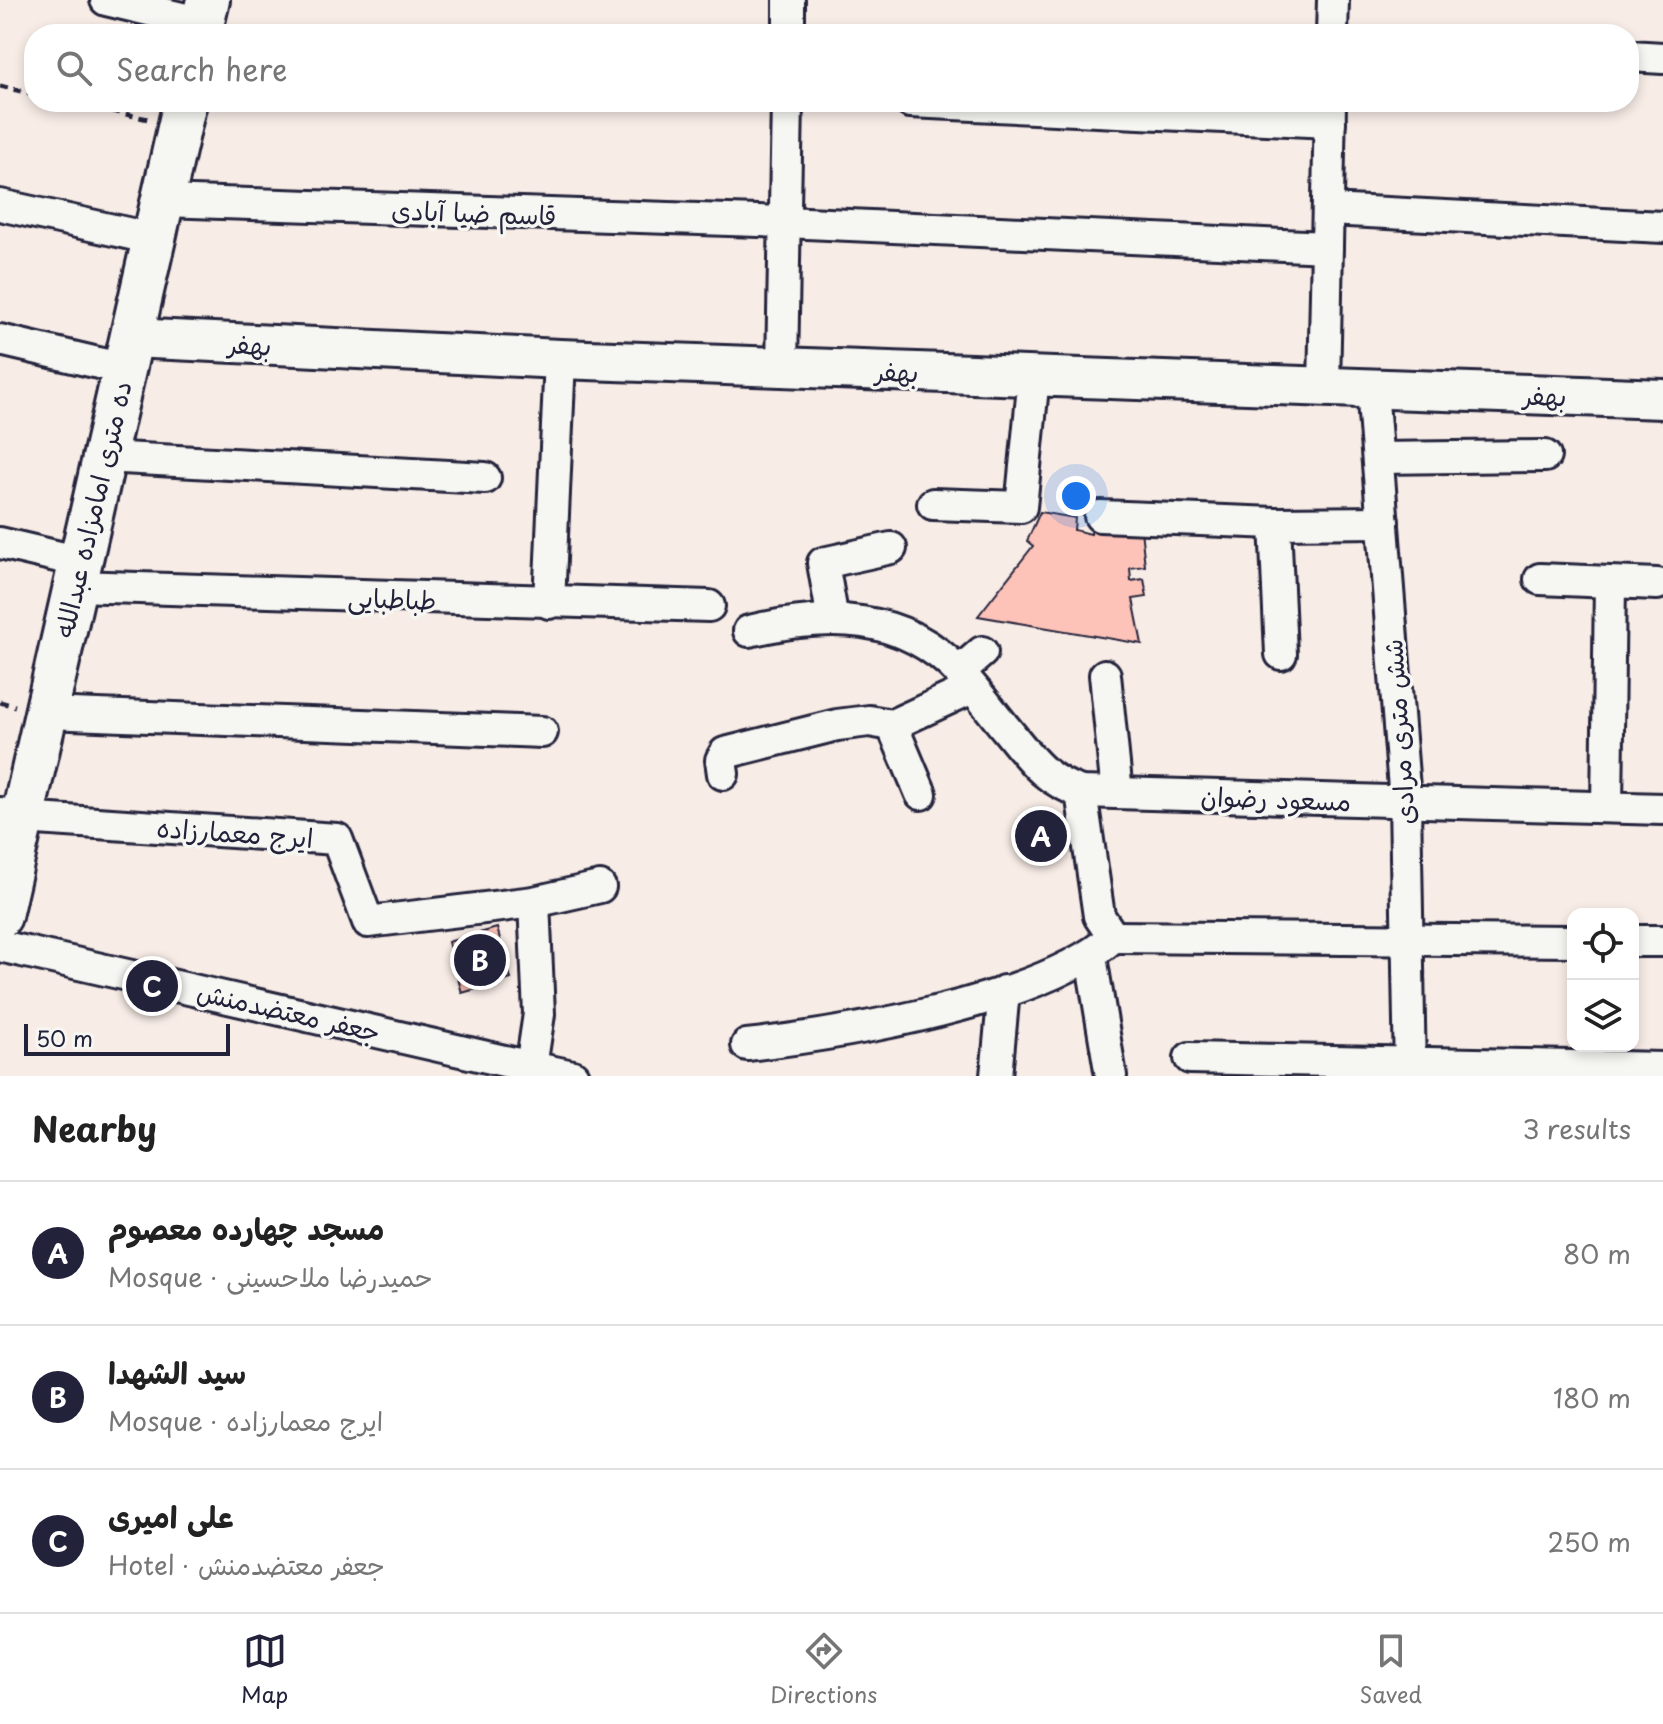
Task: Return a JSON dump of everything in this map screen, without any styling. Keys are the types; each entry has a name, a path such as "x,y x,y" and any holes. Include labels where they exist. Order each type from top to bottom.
{"main road":[{"name":"ده متری امامزاده عبدالله","path":"0,916 11,816 46,713 182,114"}],"street":[{"path":"106,0 204,19"},
{"path":"789,0 789,24"},
{"path":"1332,24 1333,0"},
{"path":"1639,57 1663,58"},
{"path":"782,367 787,112"},
{"path":"1324,387 1330,112"},
{"name":"قاسم ضیا آبادی","path":"0,205 158,220 785,222 1327,247"},
{"path":"1328,210 1663,227"},
{"path":"0,340 128,353"},
{"name":"بهفر","path":"128,353 560,359 1663,399"},
{"path":"549,603 560,359"},
{"path":"933,504 1021,507 1034,376"},
{"name":"شش متری مرادی","path":"1372,389 1405,801 1410,1070"},
{"path":"1378,458 1545,456"},
{"path":"104,457 485,478"},
{"path":"1100,516 1275,523 1383,522"},
{"path":"1275,523 1281,654"},
{"name":"طباطبایی","path":"0,543 78,574 549,603 709,606"},
{"path":"833,620 823,563 891,548"},
{"path":"1540,579 1657,584"},
{"path":"1607,807 1610,583"},
{"path":"749,631 779,624 833,620 894,627 971,671 1040,770 1057,784 1081,792 1099,916 1111,1076"},
{"path":"723,774 721,760 725,753 734,750 837,725 869,721 892,725 971,671"},
{"path":"1105,675 1117,793"},
{"path":"46,713 542,732"},
{"path":"892,725 921,794"},
{"name":"مسعود رضوان","path":"1081,792 1663,809"},
{"name":"ایرج معمارزاده","path":"11,816 337,839 368,922 534,902"},
{"path":"530,1071 539,1014 534,902 600,887"},
{"path":"747,1045 859,1028 1004,991 1102,947 1407,939 1567,941"},
{"path":"1639,941 1663,941"},
{"name":"جعفر معتضدمنش","path":"0,946 530,1071 573,1076"},
{"path":"996,1076 1004,991"},
{"path":"1190,1058 1410,1070 1663,1068"}],"path":[{"path":"0,86 24,92"}],"building":[{"path":"1040,512 1075,518 1074,530 1091,534 1093,522 1141,530 1145,566 1130,568 1131,581 1144,579 1147,597 1133,599 1142,644 978,616 1033,546 1027,541"},
{"path":"497,928 511,979 462,993 448,942"}],"place":[{"name":"مسجد چهارده معصوم","path":"1041,836"},
{"name":"سید الشهدا","path":"480,960"},
{"name":"علی امیری","path":"152,986"}]}
